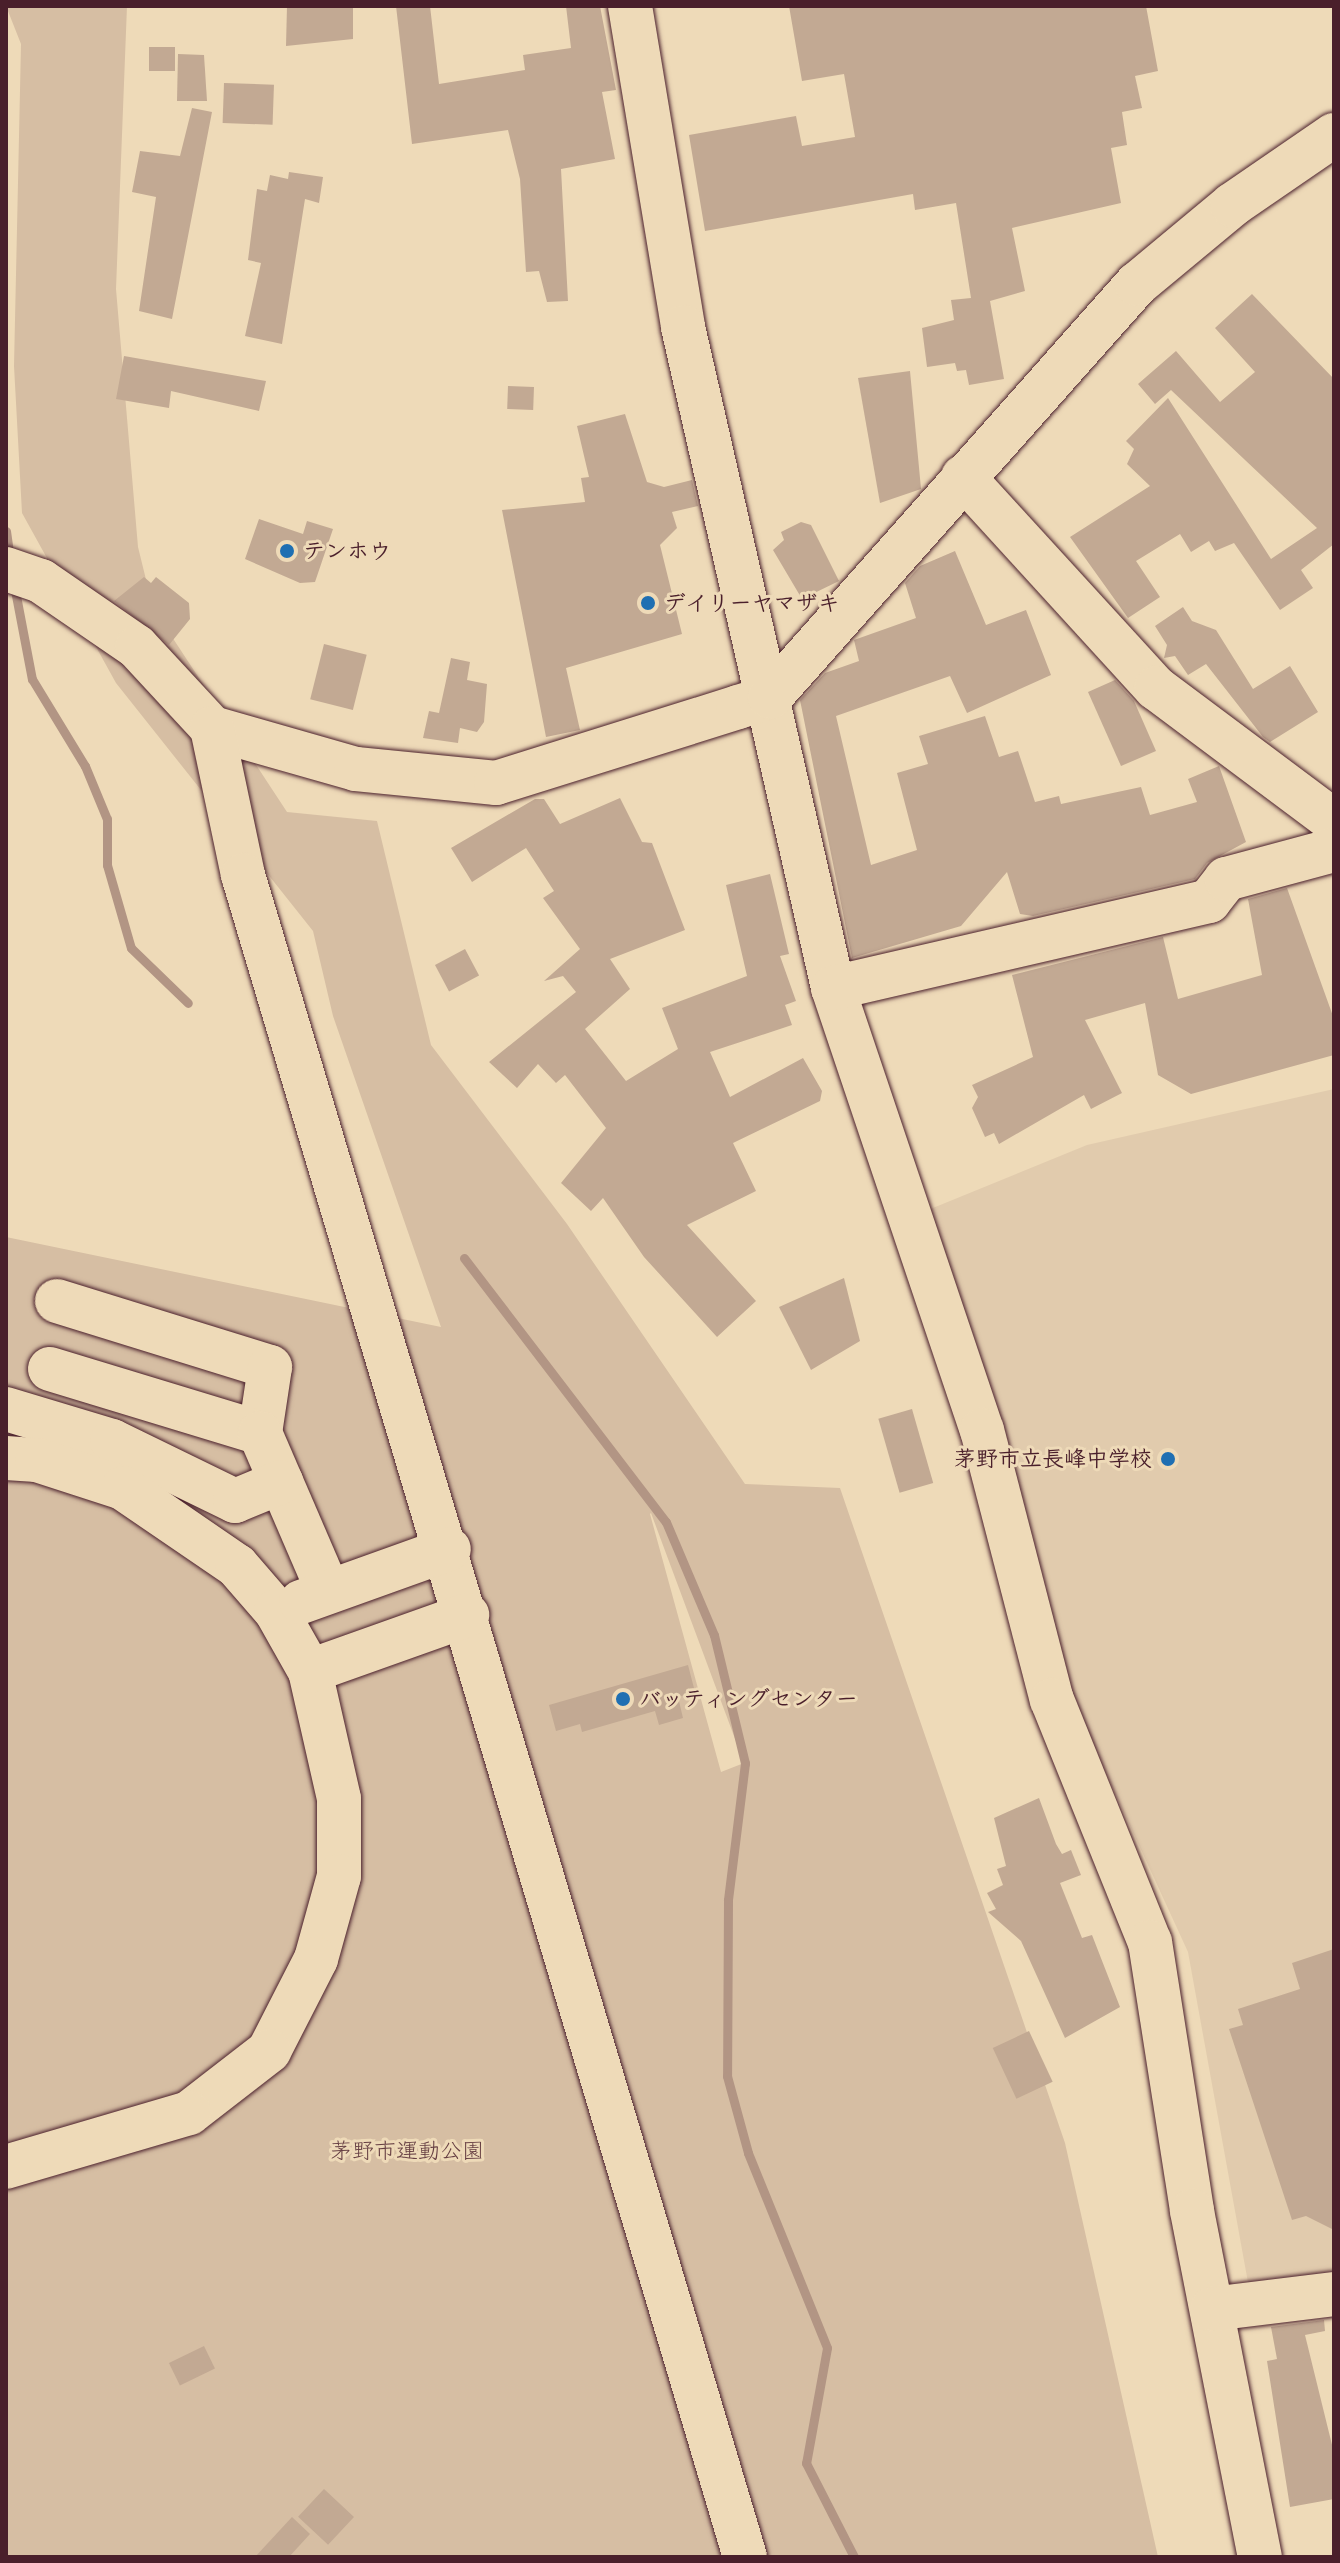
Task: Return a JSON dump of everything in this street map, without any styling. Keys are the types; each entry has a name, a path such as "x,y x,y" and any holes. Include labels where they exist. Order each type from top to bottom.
{"street":[{"path":"630,6 683,327 770,697 833,988 982,1430 1052,1700 1150,1942 1212,2309 1260,2557"},
{"path":"212,728 356,769 496,783 770,697 1137,284 1232,205 1334,135"},
{"path":"963,477 1156,688 1334,821"},
{"path":"24,575 137,647 212,728 243,875 449,1549 745,2557"},
{"path":"833,988 1209,901 1226,879 1334,850"},
{"path":"57,1301 270,1367 260,1433 328,1591"},
{"path":"50,1369 260,1433"},
{"path":"6,1409 112,1441 235,1501 281,1482"},
{"path":"6,1458 37,1460 123,1488 237,1566 276,1611 310,1671 339,1799 339,1876 294,2015 269,2051 189,2113 6,2167"},
{"path":"276,1611 449,1549"},
{"path":"310,1671 467,1615"},
{"path":"1212,2309 1334,2294"}],"shaded area":[{"name":"茅野市立長峰中学校","path":"1334,1089 1334,2274 1249,2288 1188,1952 1076,1708 928,1210 1087,1145"}],"green space":[{"name":"茅野市運動公園","path":"6,6 127,6 116,289 138,547 153,608 287,812 377,821 431,1045 567,1224 745,1484 840,1488 1065,2143 1158,2557 6,2557 6,1237 441,1327 333,1016 313,931 116,683 22,513 14,366 21,44","holes":["651,1513 744,1763 721,1772"]}],"building":[{"path":"287,6 353,6 353,39 286,46"},
{"path":"396,6 430,6 439,84 525,70 523,55 571,48 566,6 600,6 616,90 602,92 615,159 561,169 568,301 547,302 539,271 526,272 520,179 508,130 412,144"},
{"path":"789,6 1146,6 1158,71 1135,76 1142,108 1122,112 1127,145 1111,148 1121,203 1012,228 1025,291 990,301 1004,379 969,385 966,370 957,371 955,363 927,367 922,328 954,320 951,300 971,298 956,203 915,210 913,194 705,231 689,135 796,116 802,146 855,137 844,74 802,81"},
{"path":"149,47 175,47 175,71 149,71"},
{"path":"178,54 204,55 207,101 177,101"},
{"path":"224,83 274,85 273,125 223,123"},
{"path":"192,108 212,112 172,319 139,311 156,197 132,192 140,151 180,156"},
{"path":"289,172 323,177 319,203 305,199 282,344 245,336 261,263 248,260 257,189 267,191 270,175 288,179"},
{"path":"1252,294 1334,379 1334,544 1301,570 1313,588 1280,610 1234,543 1215,551 1209,541 1191,552 1180,534 1136,561 1160,597 1128,618 1070,537 1150,486 1127,464 1134,449 1126,441 1168,398 1271,559 1317,528 1171,390 1155,404 1138,384 1176,351 1220,402 1255,372 1215,328"},
{"path":"124,356 266,381 259,411 171,391 169,408 116,399"},
{"path":"910,371 921,489 880,503 858,378"},
{"path":"508,386 534,387 533,410 507,409"},
{"path":"625,414 647,482 664,487 692,480 698,506 672,512 677,528 660,545 682,634 566,668 580,730 546,737 502,510 585,502 581,478 589,477 577,426"},
{"name":"テンホウ","path":"259,519 303,534 307,521 333,529 315,582 300,583 245,559"},
{"path":"801,522 811,525 839,581 802,599 773,550 784,540 781,532"},
{"path":"955,551 986,625 1026,610 1051,675 967,713 950,676 836,716 871,865 917,850 897,773 928,764 919,736 985,716 999,757 1018,751 1035,802 1059,796 1061,804 1141,787 1150,815 1197,802 1188,779 1219,766 1246,842 1207,863 1195,879 1033,916 1020,914 1007,872 961,926 852,958 800,700 825,673 859,661 854,640 916,618 905,583 920,566"},
{"path":"144,577 151,583 156,577 189,603 190,619 169,645 114,601"},
{"path":"1183,607 1192,621 1216,630 1253,689 1290,666 1318,712 1270,742 1263,737 1206,664 1188,675 1175,656 1164,658 1167,645 1155,626"},
{"path":"324,644 367,655 353,710 310,699"},
{"path":"451,658 470,662 467,680 487,684 484,722 477,732 460,728 458,743 423,738 429,711 439,713"},
{"path":"1115,680 1134,701 1156,751 1121,766 1088,692"},
{"path":"620,798 642,842 652,843 685,930 610,959 630,989 585,1029 626,1081 678,1049 662,1008 747,976 726,885 770,874 789,954 780,956 796,1001 785,1005 792,1025 710,1052 730,1097 803,1058 822,1091 820,1101 733,1143 756,1191 687,1225 756,1301 717,1337 644,1257 603,1198 591,1211 561,1183 606,1128 565,1075 556,1083 538,1064 517,1088 489,1062 576,992 563,976 544,981 580,949 543,898 554,891 526,848 472,882 451,848 535,799 544,799 560,824"},
{"path":"1287,888 1334,1019 1334,1055 1191,1094 1158,1075 1145,1003 1085,1020 1122,1093 1091,1109 1084,1095 999,1144 994,1133 985,1137 972,1108 978,1097 972,1085 1033,1057 1012,975 1163,937 1178,999 1262,975 1248,899"},
{"path":"465,949 479,975 449,991 435,965"},
{"path":"844,1278 860,1341 811,1370 779,1307"},
{"path":"912,1409 933,1483 900,1493 878,1419"},
{"name":"バッティングセンター","path":"688,1665 695,1692 678,1697 683,1718 659,1725 655,1711 582,1732 580,1724 556,1731 549,1705"},
{"path":"1039,1798 1056,1844 1062,1854 1071,1850 1081,1875 1060,1883 1082,1938 1092,1935 1120,2007 1065,2038 1021,1941 988,1912 996,1909 987,1893 1003,1885 997,1869 1006,1866 994,1818"},
{"path":"1334,1949 1334,2230 1306,2216 1292,2220 1229,2029 1243,2025 1238,2009 1300,1989 1292,1963"},
{"path":"1029,2031 1053,2082 1016,2099 993,2048"},
{"path":"1324,2320 1325,2331 1305,2335 1334,2453 1334,2499 1290,2507 1267,2361 1277,2359 1271,2327"},
{"path":"204,2346 215,2368 180,2386 169,2363"},
{"path":"324,2489 354,2517 328,2545 298,2517"},
{"path":"292,2517 310,2534 289,2557 255,2557"}],"waterway":[{"path":"6,531 10,559"},
{"path":"14,585 32,679 85,766 107,819 107,865 131,948 188,1003"},
{"path":"464,1258 666,1522 714,1635 745,1763 728,1900 727,2076 748,2153 827,2348 806,2463 854,2557"}],"place":[{"name":"テンホウ","path":"287,551"},
{"name":"デイリーヤマザキ","path":"648,603"},
{"name":"茅野市立長峰中学校","path":"1168,1459"},
{"name":"バッティングセンター","path":"623,1699"}]}
